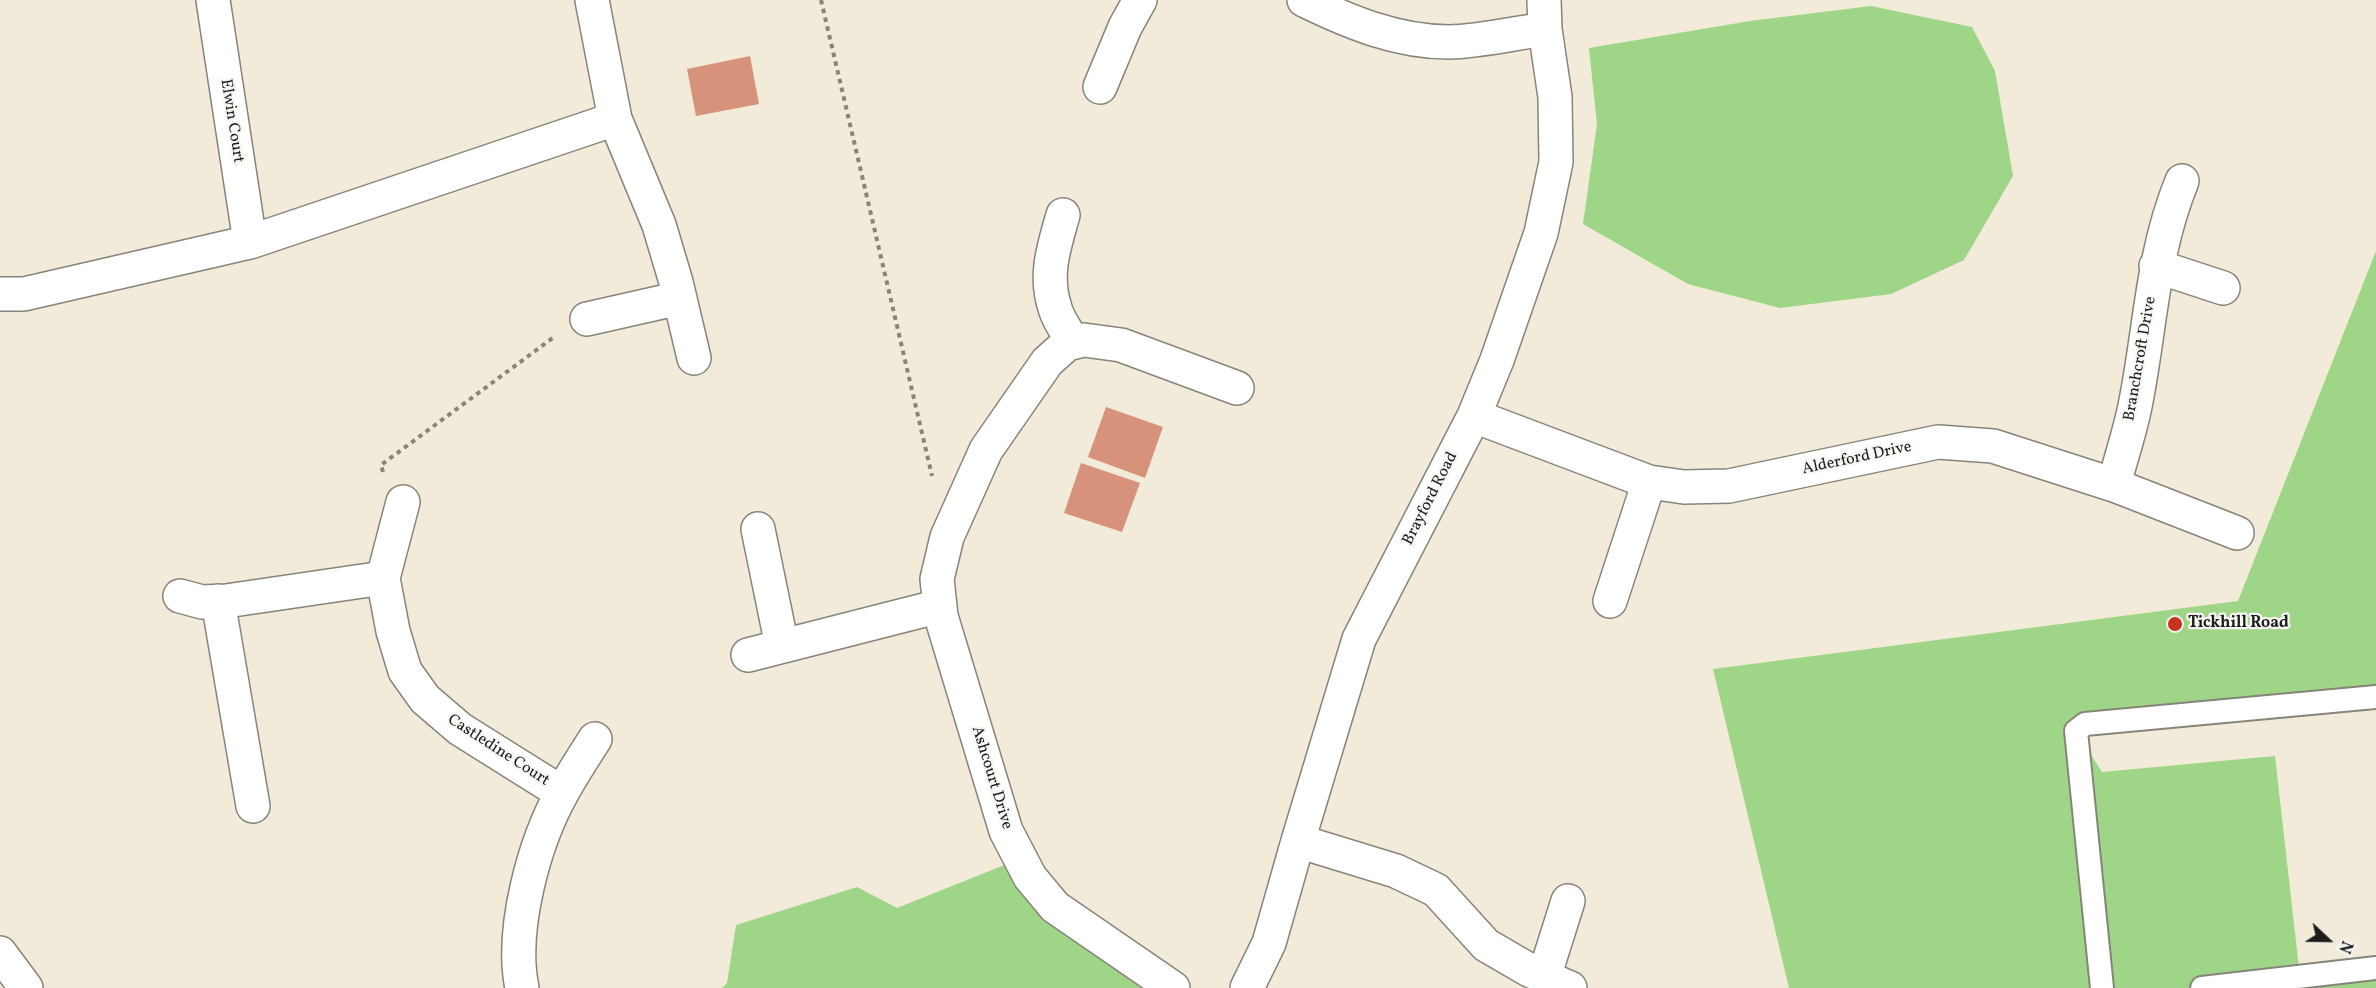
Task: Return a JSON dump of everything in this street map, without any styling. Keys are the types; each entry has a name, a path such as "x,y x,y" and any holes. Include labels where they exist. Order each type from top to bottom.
{"street":[{"name":"Elwin Court","path":"213,0 250,242"},
{"path":"592,0 615,119 659,225 694,358"},
{"path":"1100,87 1125,27 1140,0"},
{"path":"1304,0 1344,20 1393,36 1449,42 1544,14"},
{"name":"Brayford Road","path":"1247,988 1269,943 1359,639 1474,416 1497,360 1541,233 1556,162 1555,97 1544,14"},
{"path":"0,294 24,294 250,242 615,119"},
{"name":"Branchcroft Drive","path":"2114,485 2136,403 2156,266 2168,214 2182,181"},
{"path":"1063,215 1049,263 1049,284 1055,310 1072,342 1084,340 1121,345 1237,388"},
{"path":"2156,266 2223,288"},
{"path":"587,319 680,298"},
{"name":"Ashcourt Drive","path":"1072,342 1047,362 991,442 947,537 937,579 941,616 1006,831 1030,877 1055,907 1173,988"},
{"name":"Alderford Drive","path":"1474,416 1649,482 1684,487 1729,486 1938,442 1993,446 2114,485 2238,533"},
{"path":"1610,601 1649,482"},
{"name":"Castledine Court","path":"403,502 383,578 393,631 405,670 425,699 460,729 562,793"},
{"path":"758,530 782,646"},
{"path":"180,596 202,602 218,601 383,578"},
{"path":"218,601 254,806"},
{"path":"748,655 940,606"},
{"name":"Castledine Court","path":"522,988 518,972 519,934 525,896 539,846 562,793 595,739"},
{"path":"1298,841 1396,870 1436,890 1486,945 1557,982 1568,901"},
{"path":"0,953 20,986"}],"lane":[{"path":"2102,988 2076,731 2085,724 2376,697"},
{"path":"2202,988 2376,968"}],"path":[{"path":"821,0 936,492 956,517"},
{"path":"403,502 386,485 381,465 559,333 587,319"}],"green space":[{"path":"1871,6 1972,27 1995,71 2013,176 1964,260 1891,294 1780,308 1688,284 1583,224 1597,124 1589,48 1750,21"},
{"name":"Tickhill Road","path":"2376,251 2376,700 2076,731 2102,772 2275,756 2299,968 2376,965 2376,988 1789,988 1713,669 2238,601"},
{"path":"1012,862 1156,988 722,988 727,983 736,925 857,887 897,908"}],"building":[{"path":"750,56 759,104 696,116 687,69"},
{"path":"1106,407 1163,427 1145,478 1088,457"},
{"path":"1081,463 1140,483 1122,532 1064,513"}],"place":[{"name":"Tickhill Road","path":"2175,624"}]}
